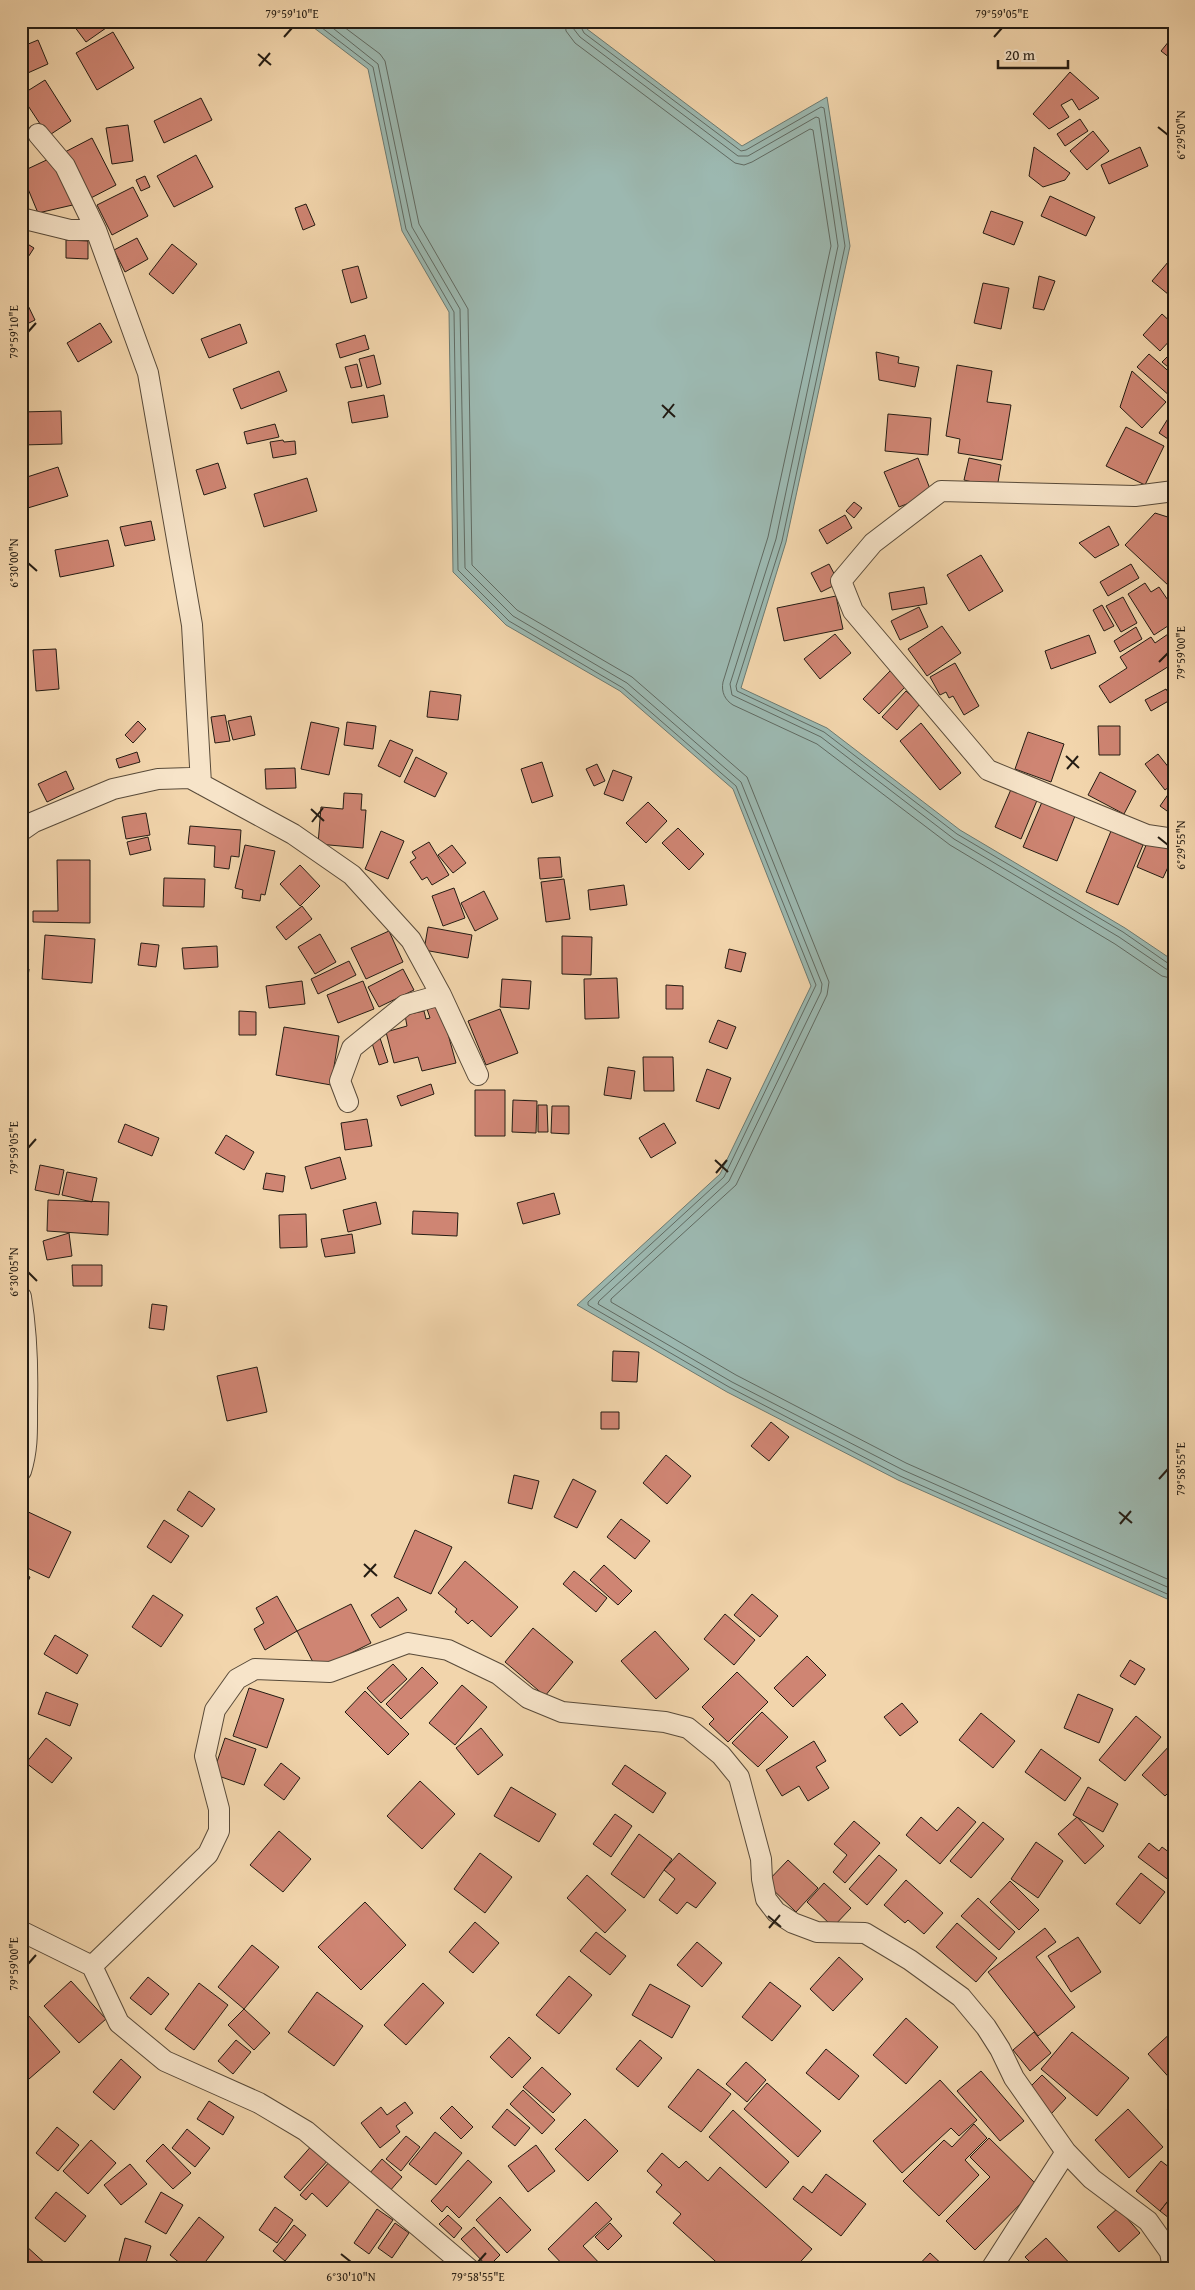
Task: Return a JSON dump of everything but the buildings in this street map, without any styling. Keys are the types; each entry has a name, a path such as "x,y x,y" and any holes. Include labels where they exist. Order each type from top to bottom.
{"street":[{"path":"38,134 65,166 96,230 148,373 192,624 201,784"},
{"path":"21,218 70,230 96,230"},
{"path":"1174,491 1135,496 940,491 873,543 841,581 852,611 988,770 1148,835 1174,839"},
{"path":"21,831 34,822 113,789 158,779 190,778 293,834 352,875 411,940 441,995 478,1075"},
{"path":"348,1102 340,1081 352,1048 405,1005 441,995"},
{"path":"21,1297 26,1330 28,1392 27,1452 21,1471"},
{"path":"92,1966 208,1854 219,1831 219,1809 205,1756 215,1710 237,1679 255,1669 330,1672 408,1643 448,1650 498,1674 528,1698 562,1712 665,1722 688,1728 721,1755 739,1777 761,1859 766,1899 776,1912 793,1923 817,1932 865,1933 910,1960 961,1997 986,2027 1000,2048 1014,2078 1066,2152 1092,2179 1148,2221 1170,2252 1173,2269"},
{"path":"21,1931 92,1966 119,2023 165,2061 259,2103 306,2131 469,2269"},
{"path":"991,2269 1066,2152"}],"water":[{"path":"305,21 582,21 587,29 742,146 827,97 850,246 786,542 741,688 827,728 960,830 1125,928 1174,961 1174,1602 898,1480 727,1392 577,1305 720,1174 811,986 733,789 620,691 506,625 453,572 449,312 402,231 368,69"}]}
